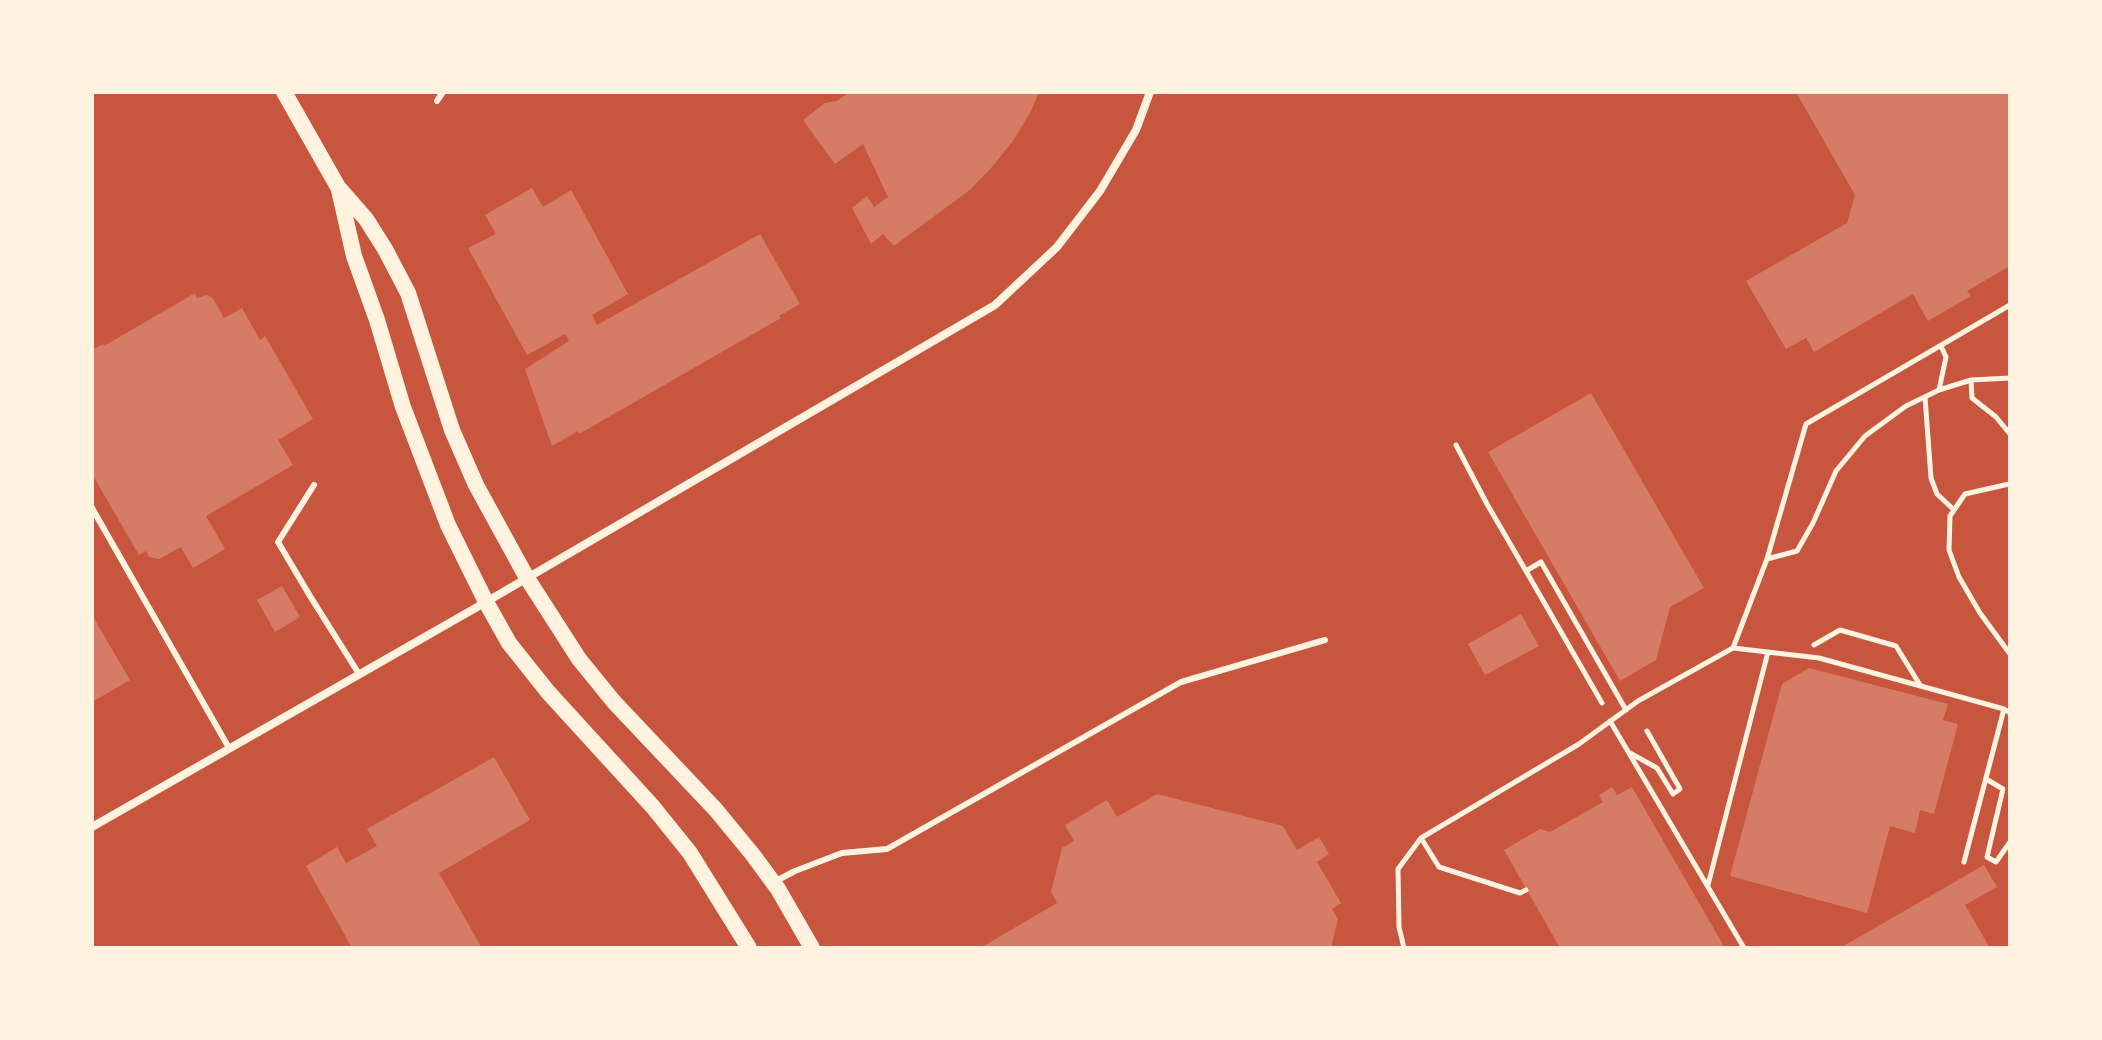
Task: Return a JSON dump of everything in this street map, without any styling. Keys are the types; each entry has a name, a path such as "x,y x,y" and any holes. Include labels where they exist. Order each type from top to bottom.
{"main road":[{"path":"284,92 338,187 366,219 408,293 452,430 476,485 527,578 579,659 614,702 716,810 774,882 812,948"},
{"path":"338,187 354,256 403,407 448,525 486,602 509,643 548,692 653,807 690,853 749,948"}],"street":[{"path":"92,827 995,305 1057,247 1100,191 1136,130 1150,92"}],"lane":[{"path":"437,101 443,92"},
{"path":"314,485 278,542 359,674"},
{"path":"92,508 229,748"},
{"path":"774,882 842,853 887,849 1181,682 1325,640"}],"path":[{"path":"1733,648 1767,559 1806,424 2010,305"},
{"path":"1939,390 1946,357 1941,346"},
{"path":"1767,559 1797,551 1836,471 1865,436 1906,406 1939,390 1971,380 2010,378"},
{"path":"1971,380 1972,398 1996,417 2010,434"},
{"path":"1925,397 1931,478 1937,494 1953,509"},
{"path":"1456,445 1602,703"},
{"path":"2010,485 1965,494 1950,516 1949,550 1959,577 1980,613 2010,654"},
{"path":"1526,571 1541,562 1626,710"},
{"path":"1814,645 1840,630 1896,646 1921,686"},
{"path":"1404,948 1399,927 1398,869 1421,838 1579,744 1638,701 1733,648 1819,658 2007,711 1964,862"},
{"path":"1708,886 1768,652"},
{"path":"1610,721 1744,948"},
{"path":"1629,753 1657,768 1673,794 1680,789 1647,731"},
{"path":"1986,779 2003,789 1987,857 1996,862 2010,842"},
{"path":"1421,838 1439,867 1520,893 1526,890"}],"building":[{"path":"849,92 1039,92 1013,141 991,168 971,189 894,246 883,234 871,244 852,208 867,196 874,207 888,197 863,144 835,164 803,120 825,103 837,101"},
{"path":"1796,92 2010,92 2010,266 1967,291 1971,296 1928,321 1913,294 1814,352 1806,338 1786,349 1746,281 1847,223 1855,195"},
{"path":"532,188 543,207 571,190 628,294 592,315 597,325 760,234 800,304 779,316 781,318 579,434 578,431 552,446 525,369 569,341 565,334 527,355 468,248 496,234 485,215"},
{"path":"195,293 197,298 207,295 213,298 224,318 242,308 260,340 265,336 313,419 278,440 293,465 206,516 225,549 193,568 181,547 159,559 149,557 146,551 139,555 92,474 92,350"},
{"path":"1591,393 1704,588 1670,607 1656,660 1620,681 1488,452"},
{"path":"282,586 300,617 275,632 257,600"},
{"path":"1521,614 1539,646 1485,675 1468,644"},
{"path":"92,615 130,680 92,702"},
{"path":"1809,668 1948,704 1943,720 1958,724 1934,814 1920,810 1915,833 1890,826 1867,913 1730,876 1782,684"},
{"path":"494,757 530,820 439,873 482,948 352,948 306,866 337,847 346,863 377,846 367,829"},
{"path":"1612,787 1617,795 1632,787 1725,948 1560,948 1504,850 1540,829 1550,832 1603,802 1599,795"},
{"path":"1157,794 1283,826 1297,850 1319,837 1329,854 1317,862 1341,903 1332,909 1338,919 1331,948 980,948 1057,903 1051,892 1062,848 1074,841 1065,825 1107,800 1117,817"},
{"path":"1984,865 1997,887 1965,905 1990,948 1840,948"}]}
